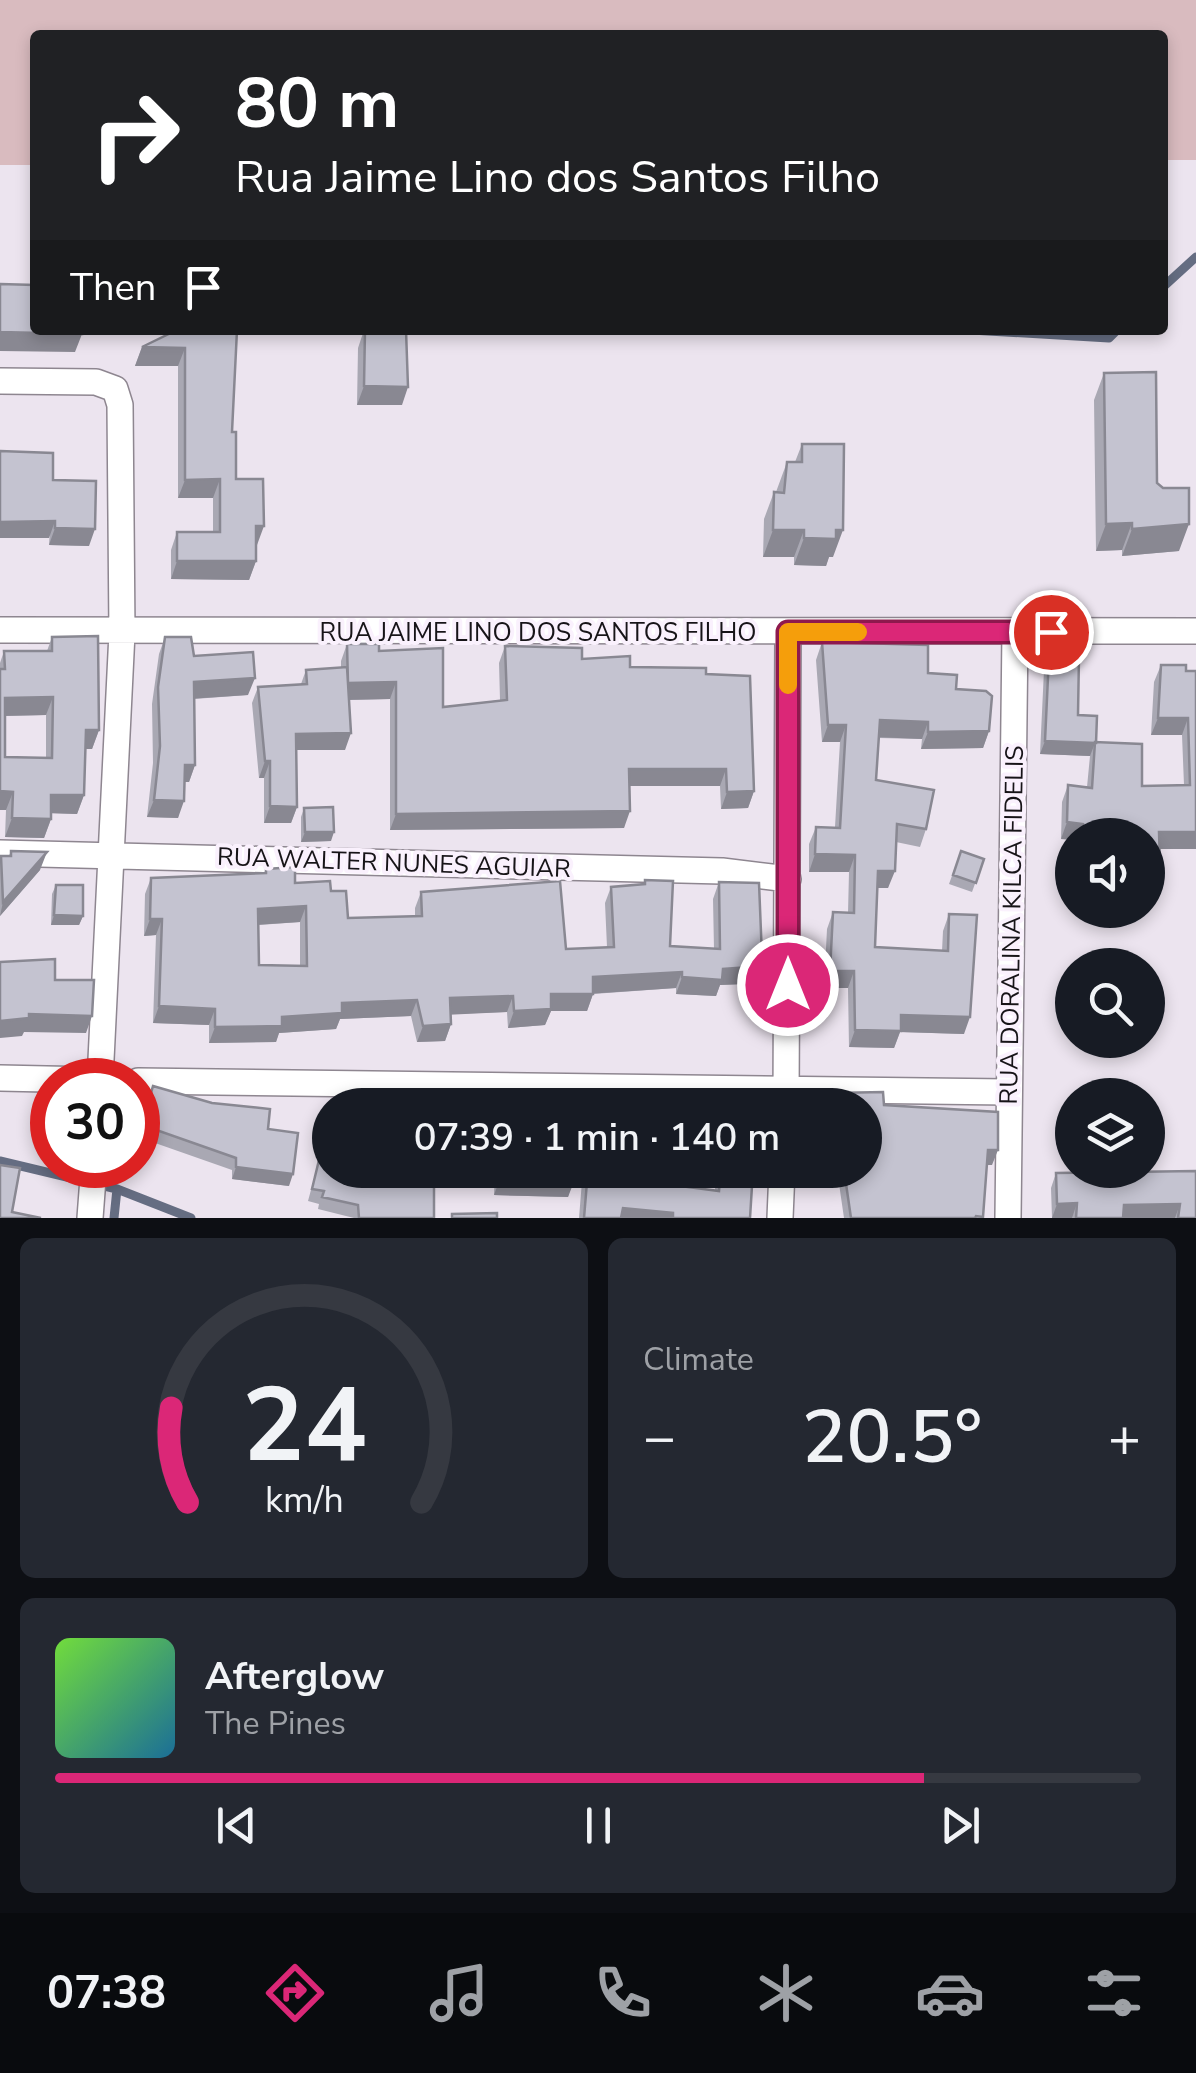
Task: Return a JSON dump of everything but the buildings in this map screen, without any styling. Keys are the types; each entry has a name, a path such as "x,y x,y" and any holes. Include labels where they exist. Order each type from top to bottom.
{"street":[{"path":"0,381 96,382 115,389 120,405 122,633 101,1058"},
{"name":"RUA JAIME LINO DOS SANTOS FILHO","path":"0,630 1196,631"},
{"path":"787,1088 788,632"},
{"name":"RUA DORALINA KILCA FIDELIS","path":"1008,1218 1015,632"},
{"name":"RUA WALTER NUNES AGUIAR","path":"0,853 702,870 788,879"},
{"path":"0,1078 30,1079"},
{"path":"160,1082 405,1088"},
{"path":"882,1095 1008,1092"},
{"path":"90,1218 92,1188"},
{"path":"780,1218 781,1188"}],"shaded area":[{"path":"0,0 1196,0 1196,160 1168,160 1168,30 30,30 30,165 0,165"}],"waterway":[{"path":"1168,283 1196,257"},
{"path":"1057,335 1112,335"},
{"path":"0,1161 117,1189 191,1218"},
{"path":"114,1218 117,1189"}],"slow traffic":[{"path":"788,685 788,632 858,632"}],"route":[{"path":"788,985 788,632 1051,632"}]}
